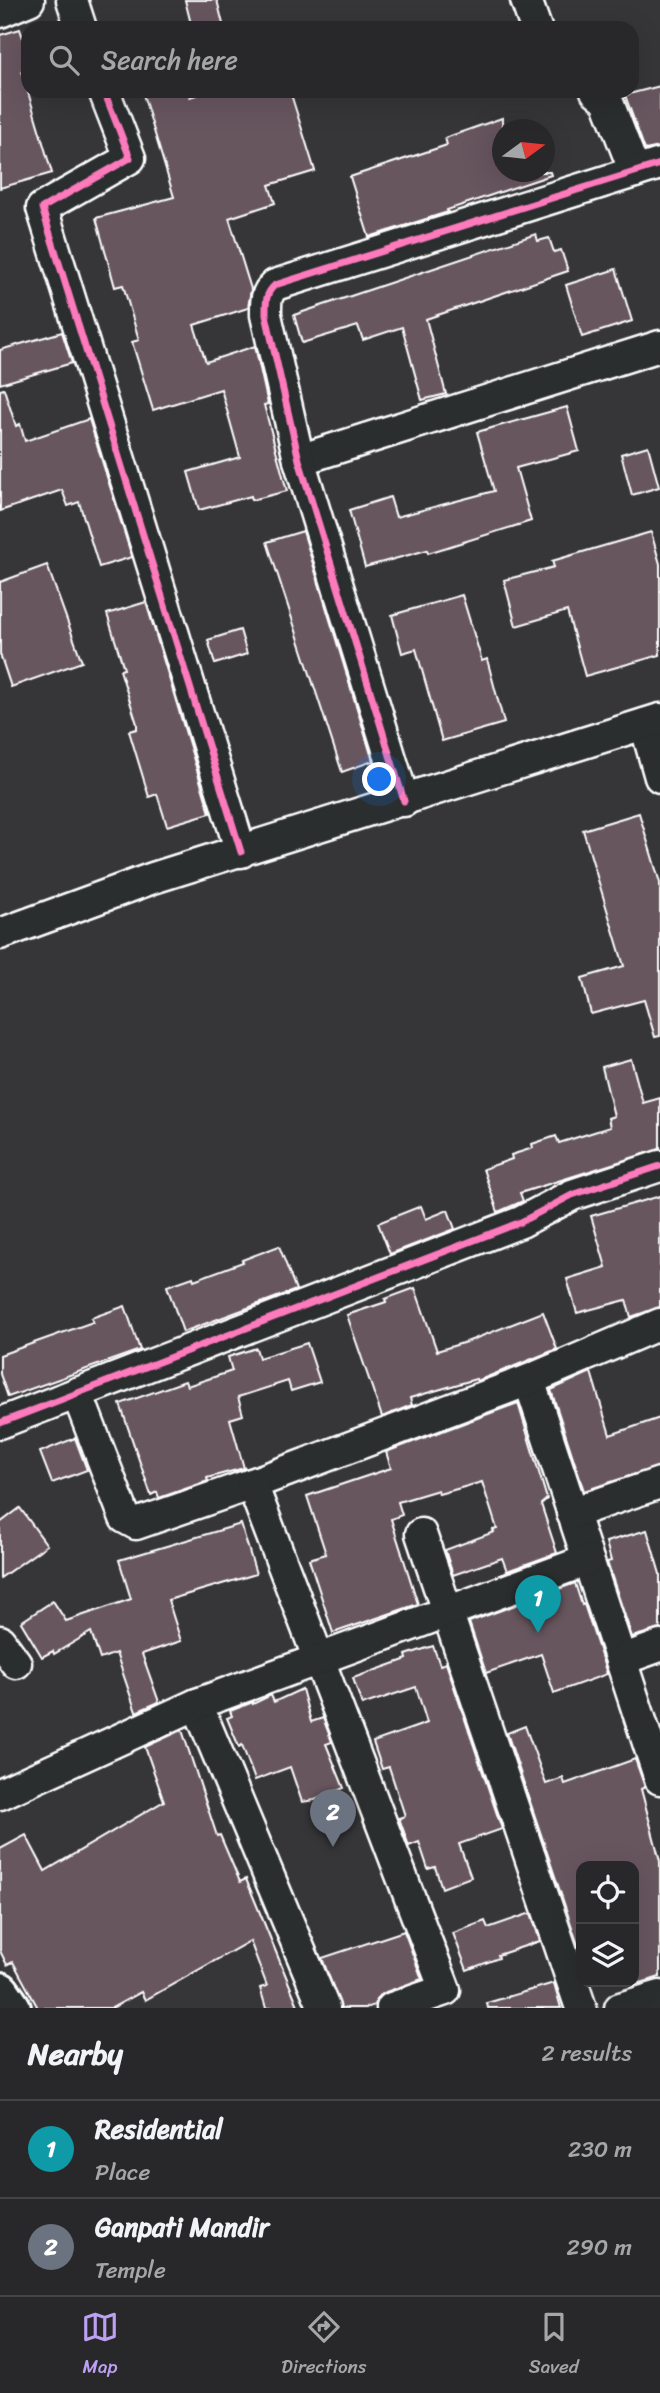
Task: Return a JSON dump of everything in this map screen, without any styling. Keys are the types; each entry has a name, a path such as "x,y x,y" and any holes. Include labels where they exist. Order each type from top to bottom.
{"street":[{"path":"0,12 29,0"},
{"path":"72,0 79,21"},
{"path":"526,0 534,21"},
{"path":"107,98 130,158 42,208 241,852"},
{"path":"404,801 299,460 266,315 265,300 268,291 275,285 647,168 605,98"},
{"path":"299,460 660,346"},
{"path":"0,934 153,878 652,722 660,777"},
{"path":"0,1423 521,1222 572,1195 600,1184 660,1166"},
{"path":"77,1393 125,1518 135,1524 252,1484 528,1380 660,1324"},
{"path":"528,1380 660,1779"},
{"path":"572,1513 660,1483"},
{"path":"252,1484 445,1990 392,2008"},
{"path":"421,1534 581,2008"},
{"path":"0,1794 197,1704 587,1560"},
{"path":"621,1660 660,1646"},
{"path":"197,1704 324,2008"},
{"path":"0,1992 11,2008"}],"building":[{"path":"185,0 217,0 222,21 190,21"},
{"path":"20,29 21,98 30,98 52,173 0,188 0,35"},
{"path":"660,86 660,147 645,150 626,98 639,98 639,91"},
{"path":"144,98 292,98 315,171 269,185 275,203 229,218 251,289 248,308 194,325 206,362 255,346 268,404 264,405 287,491 252,500 251,496 199,510 188,472 240,457 221,389 153,410 132,342 139,340 123,285 115,287 96,218 174,197"},
{"path":"492,122 492,182 530,182 369,237 350,177 447,145 445,138"},
{"path":"536,234 538,241 549,238 554,252 561,250 568,271 426,319 446,394 422,400 402,327 363,340 358,326 302,343 294,315"},
{"path":"616,269 632,321 582,337 566,285"},
{"path":"62,332 72,363 0,384 0,350"},
{"path":"4,389 16,426 20,424 25,441 89,419 132,557 99,567 79,502 68,506 62,490 0,511 0,390"},
{"path":"567,407 579,451 516,468 531,521 428,553 427,550 365,567 349,510 390,497 396,517 494,491 477,432"},
{"path":"648,446 659,487 632,495 621,454"},
{"path":"303,531 373,761 342,772 267,542"},
{"path":"651,532 660,564 660,655 585,676 567,611 516,626 504,580 554,567 552,561"},
{"path":"47,565 82,662 11,687 0,654 0,582"},
{"path":"462,595 482,661 487,659 504,723 442,741 416,649 402,653 392,615"},
{"path":"146,602 210,813 167,826 157,794 149,797 129,731 137,729 137,724 120,670 124,669 107,614"},
{"path":"240,630 247,654 215,664 208,640"},
{"path":"639,813 660,883 660,1036 655,1037 644,1000 591,1014 582,978 624,966 583,830"},
{"path":"631,1059 643,1103 660,1098 660,1149 520,1193 523,1201 498,1212 483,1169 512,1159 511,1155 533,1148 532,1144 556,1136 559,1143 610,1127 608,1118 614,1116 602,1067"},
{"path":"660,1196 660,1307 631,1317 626,1300 577,1313 567,1279 606,1267 591,1216"},
{"path":"421,1206 426,1219 448,1210 455,1229 390,1254 378,1223"},
{"path":"279,1246 296,1290 183,1332 167,1286 193,1277 194,1280"},
{"path":"415,1288 437,1351 543,1312 557,1349 477,1381 476,1379 410,1398 412,1405 382,1417 347,1315 386,1302 385,1299"},
{"path":"125,1306 140,1350 8,1397 0,1374 0,1355 93,1322 91,1318"},
{"path":"307,1343 320,1382 291,1391 288,1381 238,1397 243,1415 230,1419 244,1468 207,1478 208,1481 159,1498 157,1492 151,1495 120,1404 185,1381 187,1386 232,1371 228,1357 256,1348 259,1358"},
{"path":"591,1372 610,1435 660,1418 660,1466 584,1491 551,1390"},
{"path":"518,1403 547,1499 541,1504 557,1553 507,1571 502,1558 453,1575 445,1550 497,1529 482,1482 439,1494 438,1490 398,1502 402,1515 391,1519 418,1604 333,1633 309,1559 326,1554 307,1496 391,1468 386,1452"},
{"path":"75,1438 87,1470 52,1483 40,1452"},
{"path":"20,1508 47,1545 0,1578 0,1523"},
{"path":"241,1524 256,1574 168,1600 181,1641 142,1654 159,1702 136,1712 116,1653 100,1659 91,1632 54,1654 53,1651 42,1657 21,1622 53,1601 66,1621 131,1599 119,1560"},
{"path":"647,1530 660,1574 660,1629 632,1637 607,1562 611,1561 606,1542"},
{"path":"575,1583 607,1674 554,1693 541,1654 486,1673 469,1622"},
{"path":"433,1646 440,1665 446,1663 502,1829 459,1844 471,1877 442,1888 435,1867 428,1869 419,1842 409,1846 399,1818 405,1816 389,1767 382,1769 373,1742 427,1723 416,1687 362,1705 353,1678 407,1659 406,1655"},
{"path":"302,1689 311,1722 323,1718 332,1742 326,1744 344,1788 315,1800 302,1802 290,1767 255,1780 242,1745 239,1747 227,1718 232,1716 230,1711 271,1695 274,1702"},
{"path":"525,1726 546,1784 563,1778 565,1784 635,1759 645,1787 641,1789 660,1861 660,1977 639,1983 639,1861 576,1861 576,1939 507,1733"},
{"path":"182,1730 217,1836 220,1835 240,1882 246,1879 299,2008 266,2008 260,1988 267,1986 250,1941 145,2000 141,1992 112,2008 38,2008 13,1962 7,1965 0,1951 0,1849 26,1835 45,1871 164,1801 145,1747"},
{"path":"531,1913 540,1941 498,1955 499,1958 467,1970 453,1933 485,1921 488,1928"},
{"path":"404,1931 422,1979 386,1992 378,1997 375,2005 365,2008 341,2008 322,1958"},
{"path":"554,1983 561,2008 488,2008 487,2003"}],"cycle path":[{"path":"107,98 130,158 42,208 241,852"},
{"path":"404,801 299,460 266,315 268,295 275,285 660,164"},
{"path":"0,1423 521,1222 572,1195 660,1166"}],"place":[{"name":"Residential","path":"538,1633"},
{"name":"Ganpati Mandir","path":"333,1847"}]}
